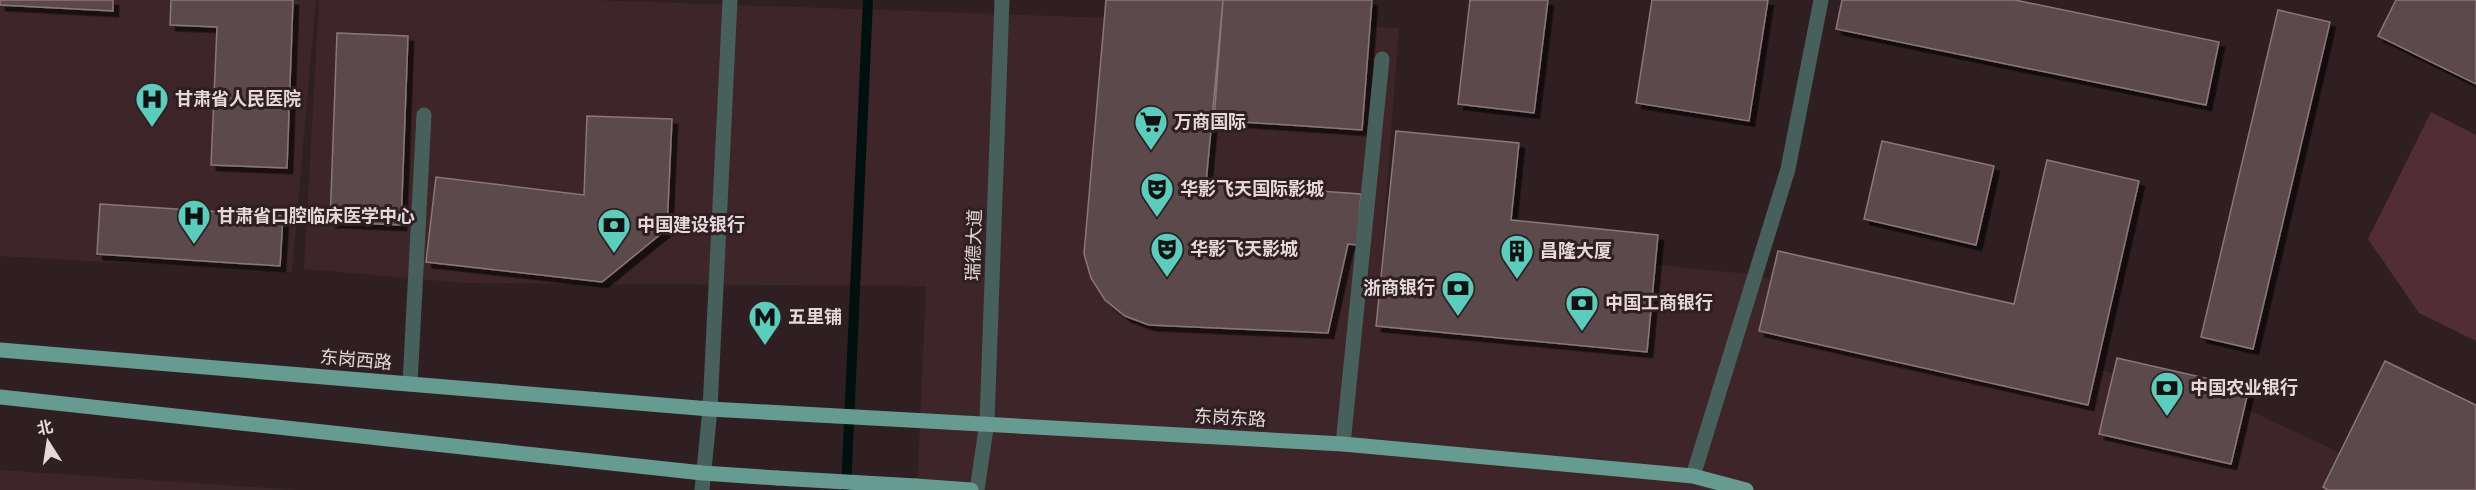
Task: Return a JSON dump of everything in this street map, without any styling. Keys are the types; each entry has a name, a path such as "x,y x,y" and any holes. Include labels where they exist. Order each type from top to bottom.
{"main road":[{"name":"东岗西路","path":"0,350 710,409"},
{"path":"0,397 704,473 971,490"},
{"name":"东岗东路","path":"710,409 987,422 1343,444 1693,476 1746,490"}],"street":[{"path":"702,490 710,409 730,0"},
{"name":"瑞德大道","path":"977,490 987,422 1002,0"},
{"path":"1693,476 1788,169 1821,0"},
{"path":"1343,444 1382,59"},
{"path":"410,384 424,115"}],"shaded area":[{"name":"甘肃省人民医院","path":"0,0 316,0 292,272 0,256"},
{"path":"319,0 593,0 1399,28 1383,238 1749,274 2248,410 2421,490 917,490 926,286 464,283 304,269"},
{"path":"2431,112 2476,135 2476,341 2419,313 2368,239"},
{"path":"0,470 298,490 0,490"}],"building":[{"path":"0,0 113,0 113,11 0,5"},
{"path":"171,0 293,0 287,168 211,165 217,27 170,25"},
{"name":"万商国际","path":"1106,0 1223,0 1206,183 1361,194 1357,245 1348,244 1328,333 1149,325 1125,316 1105,300 1091,278 1084,254"},
{"path":"1223,0 1372,0 1362,130 1214,120"},
{"path":"1470,0 1548,0 1534,113 1458,104"},
{"path":"1652,0 1768,0 1749,121 1636,103"},
{"path":"1842,0 2015,0 2219,42 2206,105 1836,29"},
{"path":"2396,0 2476,0 2476,84 2378,36"},
{"path":"2278,10 2330,22 2253,349 2201,337"},
{"path":"337,33 408,36 401,225 330,222"},
{"path":"587,116 672,119 667,229 602,282 426,262 436,177 584,195"},
{"name":"昌隆大厦","path":"1396,131 1519,143 1511,220 1658,235 1647,352 1376,326"},
{"path":"1882,141 1994,166 1976,245 1864,219"},
{"path":"2047,160 2139,181 2088,405 1759,331 1778,251 2014,304"},
{"path":"100,204 283,216 280,266 97,254"},
{"path":"2117,358 2249,388 2231,464 2099,434"},
{"path":"2385,361 2476,405 2476,490 2328,490 2323,487"}],"waterway":[{"path":"846,490 868,0"}],"place":[{"name":"甘肃省人民医院","path":"152,128"},
{"name":"万商国际","path":"1151,151"},
{"name":"华影飞天国际影城","path":"1157,218"},
{"name":"甘肃省口腔临床医学中心","path":"194,245"},
{"name":"中国建设银行","path":"614,254"},
{"name":"华影飞天影城","path":"1167,278"},
{"name":"昌隆大厦","path":"1517,280"},
{"name":"浙商银行","path":"1458,317"},
{"name":"中国工商银行","path":"1582,332"},
{"name":"五里铺","path":"765,346"},
{"name":"中国农业银行","path":"2167,417"}]}
